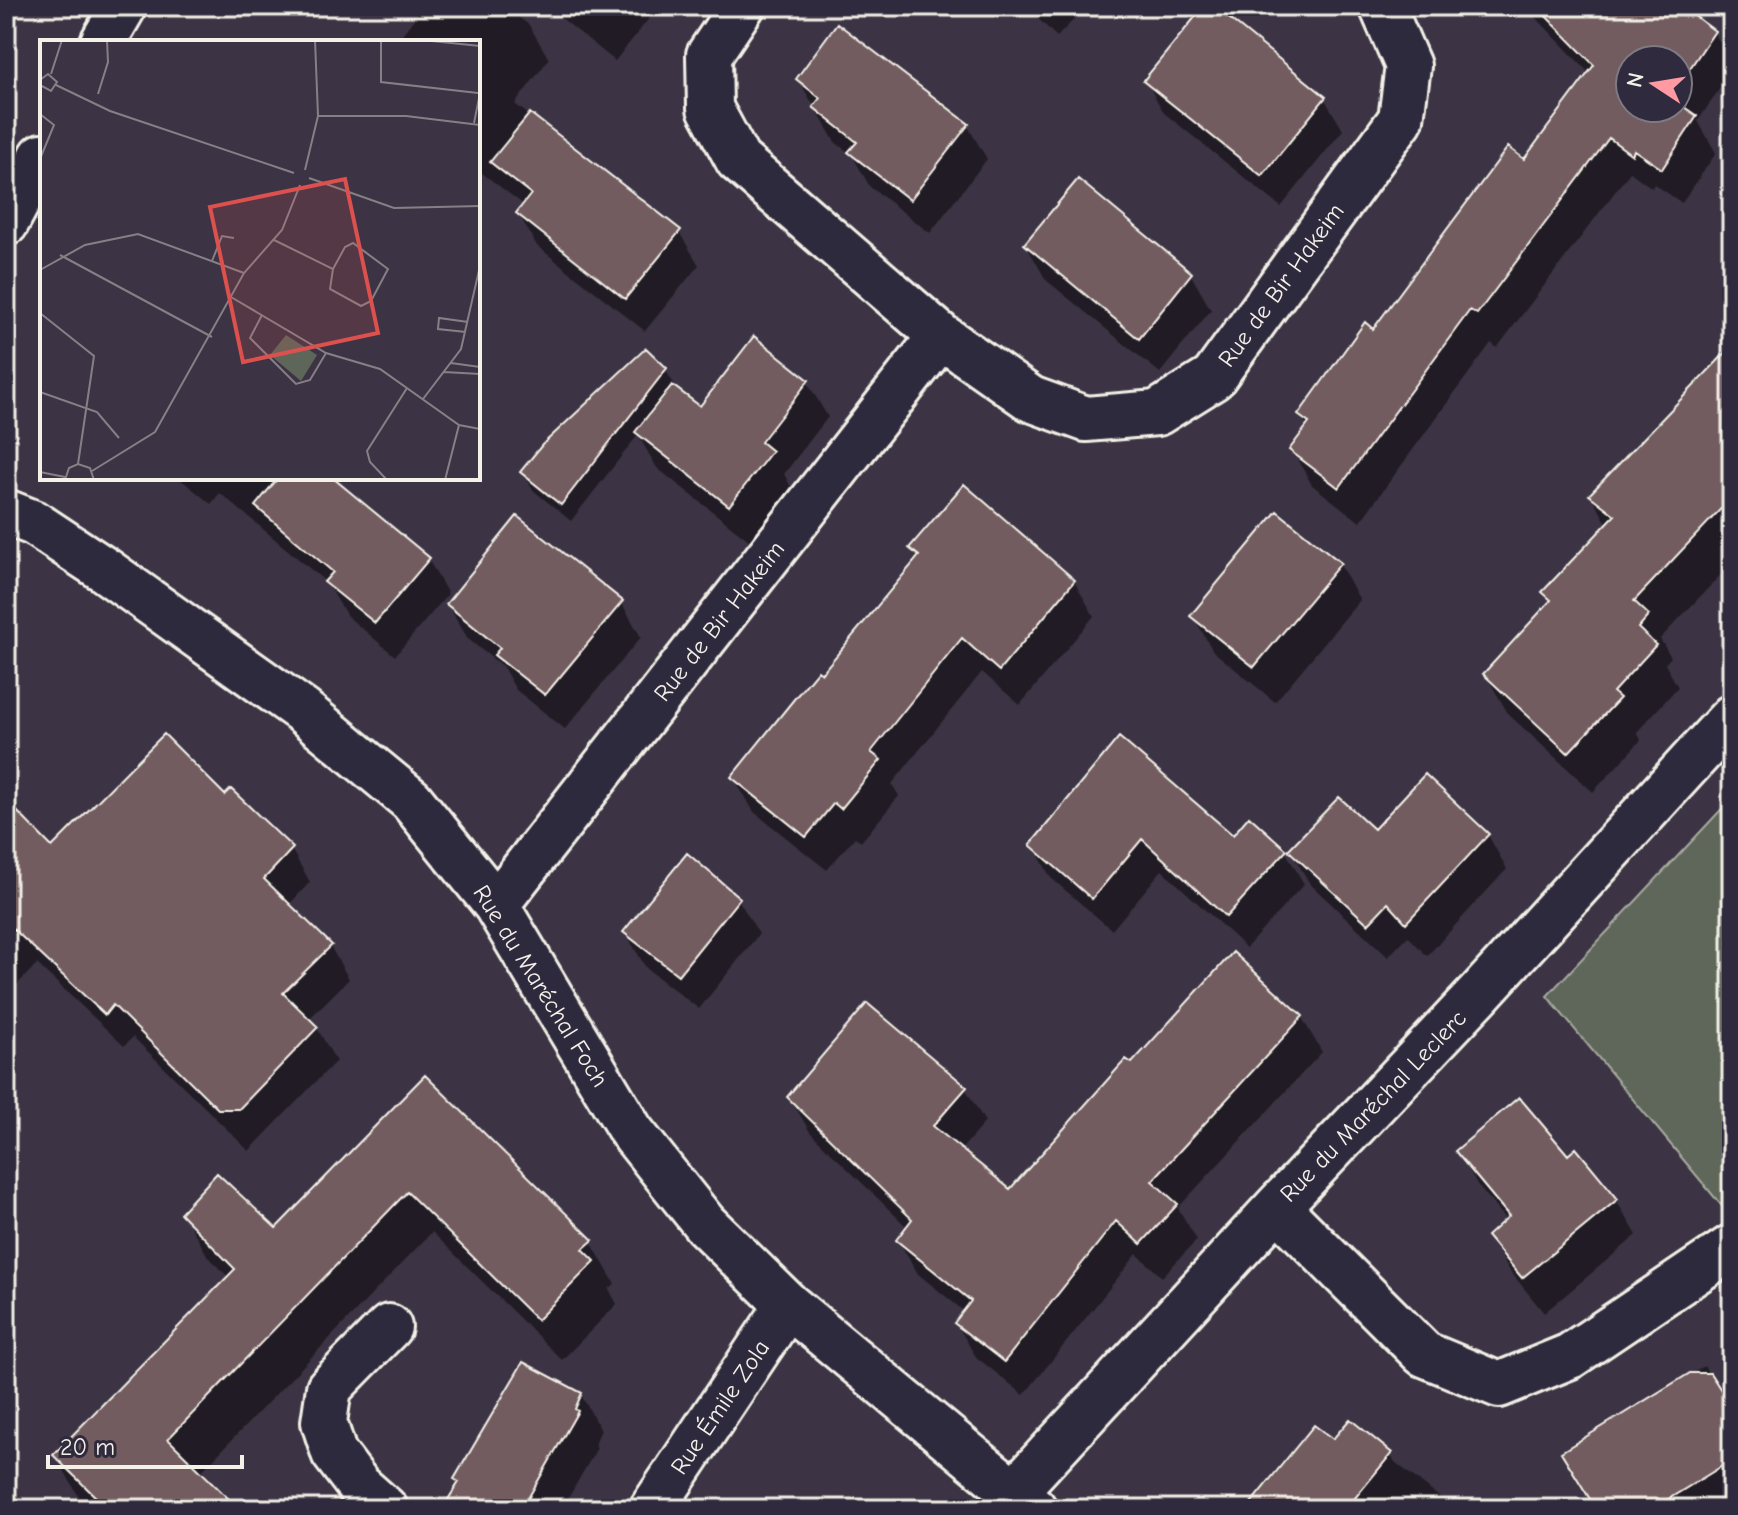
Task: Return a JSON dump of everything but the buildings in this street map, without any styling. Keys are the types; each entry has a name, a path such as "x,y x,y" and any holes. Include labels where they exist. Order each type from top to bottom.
{"street":[{"path":"104,40 124,6"},
{"name":"Rue de Bir Hakeim","path":"742,6 709,55 710,108 738,160 941,336 1031,399 1086,419 1157,413 1213,378 1401,119 1408,66 1382,6"},
{"path":"6,223 40,160"},
{"name":"Rue de Bir Hakeim","path":"496,905 941,336"},
{"name":"Rue du Maréchal Foch","path":"6,512 34,523 105,570 303,711 411,800 496,905 631,1131 705,1224 788,1305 1024,1501"},
{"name":"Rue du Maréchal Leclerc","path":"1024,1501 1277,1207 1478,995 1732,717"},
{"path":"1277,1207 1424,1354 1499,1385 1570,1356 1732,1247"},
{"name":"Rue Émile Zola","path":"652,1509 788,1305"},
{"path":"385,1509 359,1486 334,1453 324,1422 329,1388 389,1327"}],"green space":[{"path":"1732,798 1732,1208 1726,1211 1547,996"}]}
